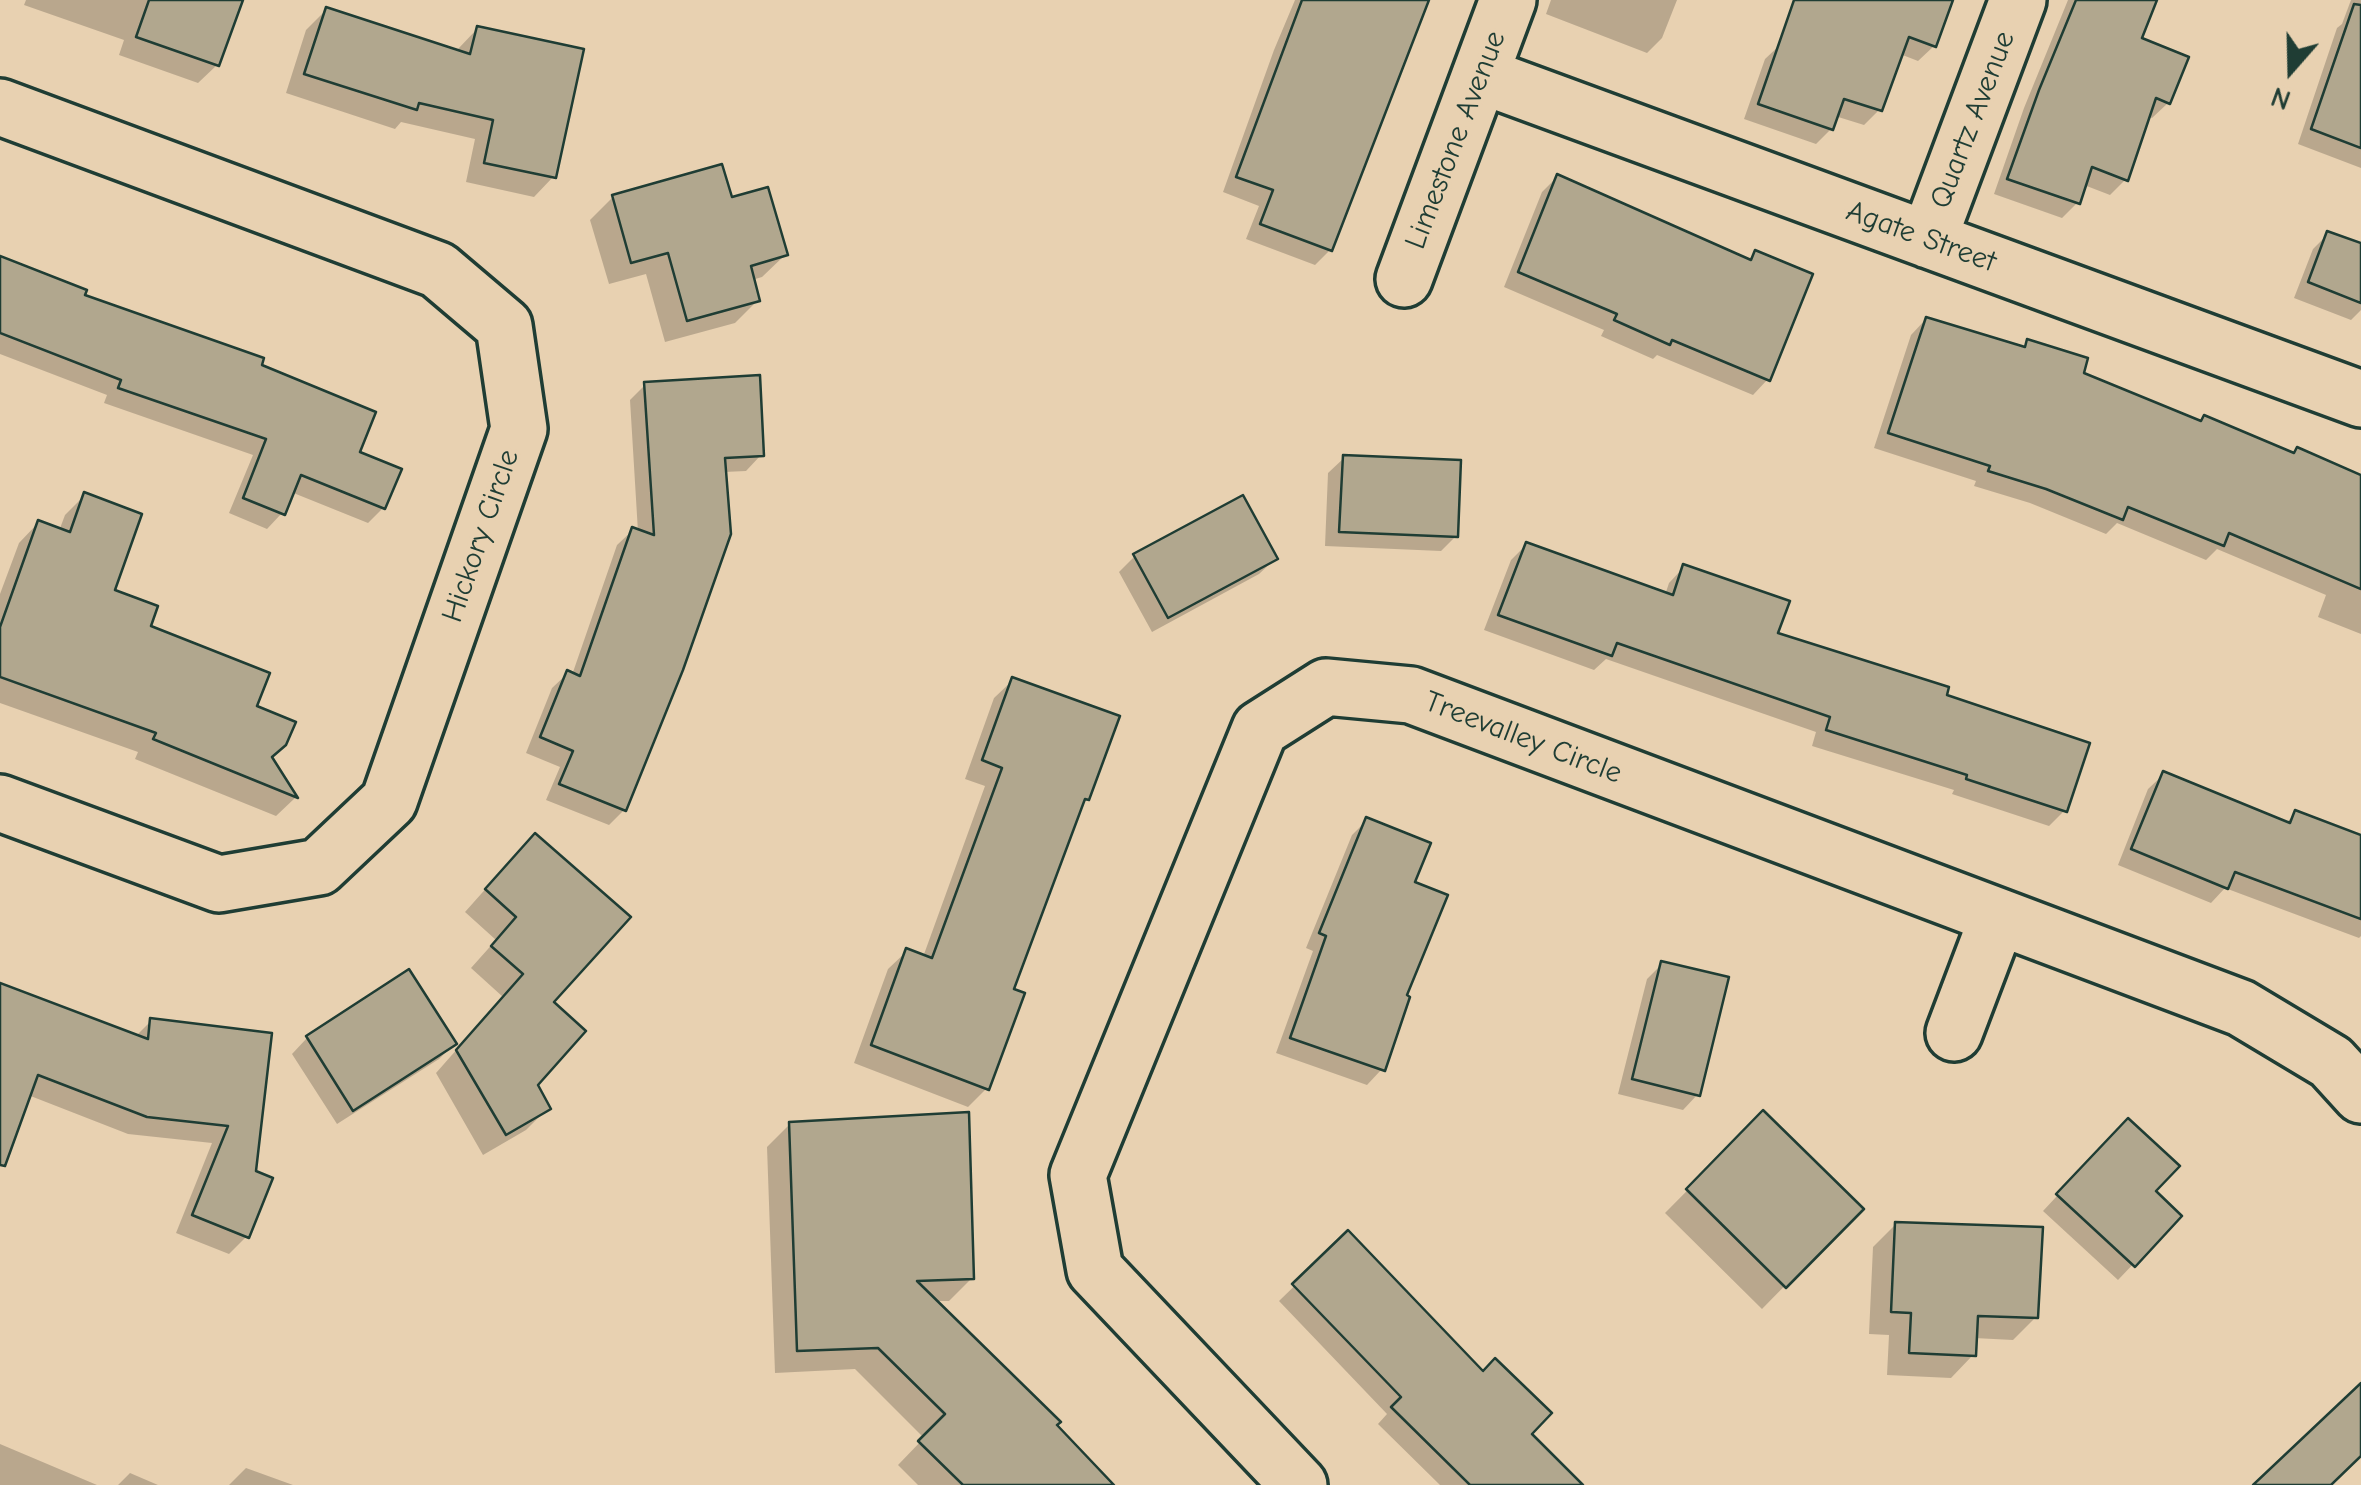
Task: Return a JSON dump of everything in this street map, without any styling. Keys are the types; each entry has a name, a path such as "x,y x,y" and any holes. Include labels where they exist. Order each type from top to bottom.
{"street":[{"name":"Limestone Avenue","path":"1404,279 1508,0"},
{"name":"Quartz Avenue","path":"1928,240 2018,0"},
{"name":"Agate Street","path":"1480,75 2361,399"},
{"name":"Hickory Circle","path":"0,106 438,270 504,326 518,429 389,801 319,867 219,884 0,803"},
{"name":"Treevalley Circle","path":"1299,1485 1096,1270 1078,1175 1260,729 1326,687 1411,696 2241,1008 2331,1062 2361,1095"},
{"path":"1954,1034 1998,917"}],"building":[{"path":"149,0 243,0 219,66 136,37"},
{"path":"1302,0 1429,0 1332,251 1260,224 1273,190 1236,177"},
{"path":"1794,0 1953,0 1936,47 1909,37 1882,111 1844,99 1833,130 1758,104"},
{"path":"2076,0 2157,0 2142,38 2189,57 2170,104 2156,98 2128,181 2092,167 2080,204 2007,179"},
{"path":"2354,4 2361,5 2361,148 2311,129"},
{"path":"326,7 470,54 477,26 584,49 556,178 484,163 493,120 419,103 417,110 304,74"},
{"path":"722,164 732,197 768,187 788,255 751,266 760,301 687,321 668,253 631,263 612,195"},
{"path":"1557,174 1751,260 1755,250 1813,274 1770,381 1672,340 1670,345 1614,320 1617,314 1518,272"},
{"path":"2327,231 2361,243 2361,303 2308,282"},
{"path":"0,256 87,290 85,295 264,358 262,365 376,412 360,452 402,469 385,509 301,475 285,515 243,498 266,439 118,388 121,380 0,333"},
{"path":"1926,317 2025,347 2027,339 2088,358 2084,373 2201,421 2204,415 2294,453 2297,447 2361,475 2361,589 2229,533 2224,546 2128,507 2123,520 1988,471 1990,466 1888,433"},
{"path":"760,375 764,456 725,458 731,534 683,670 626,811 559,784 573,751 540,737 567,670 580,676 632,527 654,535 644,382"},
{"path":"1343,455 1461,460 1458,537 1339,532"},
{"path":"84,492 142,514 115,590 158,606 151,626 270,673 257,706 296,722 286,745 272,757 298,798 153,739 156,733 0,677 0,627 38,520 70,532"},
{"path":"1243,495 1278,559 1168,618 1133,554"},
{"path":"1526,542 1673,595 1683,564 1790,601 1778,633 1949,687 1947,695 2090,743 2067,812 1826,730 1830,717 1617,643 1612,656 1498,615"},
{"path":"1012,677 1120,716 1014,989 1025,993 989,1090 871,1045 906,948 932,958 1002,768 982,760"},
{"path":"2163,771 2290,823 2295,810 2361,835 2361,919 2235,872 2228,889 2131,849"},
{"path":"1366,817 1431,843 1415,882 1448,895 1407,995 1410,997 1385,1071 1290,1038 1326,936 1319,933"},
{"path":"535,833 631,917 554,1002 586,1031 538,1085 551,1109 506,1135 456,1050 523,974 491,946 516,917 485,889"},
{"path":"1661,961 1729,977 1700,1096 1632,1079"},
{"path":"409,969 457,1044 353,1111 306,1036"},
{"path":"0,983 148,1039 150,1018 272,1033 256,1171 273,1178 249,1238 192,1215 228,1126 147,1117 38,1075 5,1166 0,1165"},
{"path":"1763,1110 1864,1209 1786,1288 1686,1189"},
{"path":"969,1112 974,1279 917,1281 1061,1422 1057,1425 1114,1485 963,1485 918,1441 945,1414 878,1348 797,1351 789,1122"},
{"path":"2128,1118 2180,1166 2156,1191 2182,1216 2135,1267 2056,1194"},
{"path":"1895,1222 2043,1227 2038,1318 1978,1316 1976,1356 1909,1353 1911,1313 1891,1312"},
{"path":"1348,1230 1483,1371 1495,1358 1552,1413 1532,1434 1583,1485 1470,1485 1391,1407 1401,1397 1292,1284"},
{"path":"2361,1383 2361,1456 2331,1485 2253,1485"}]}
